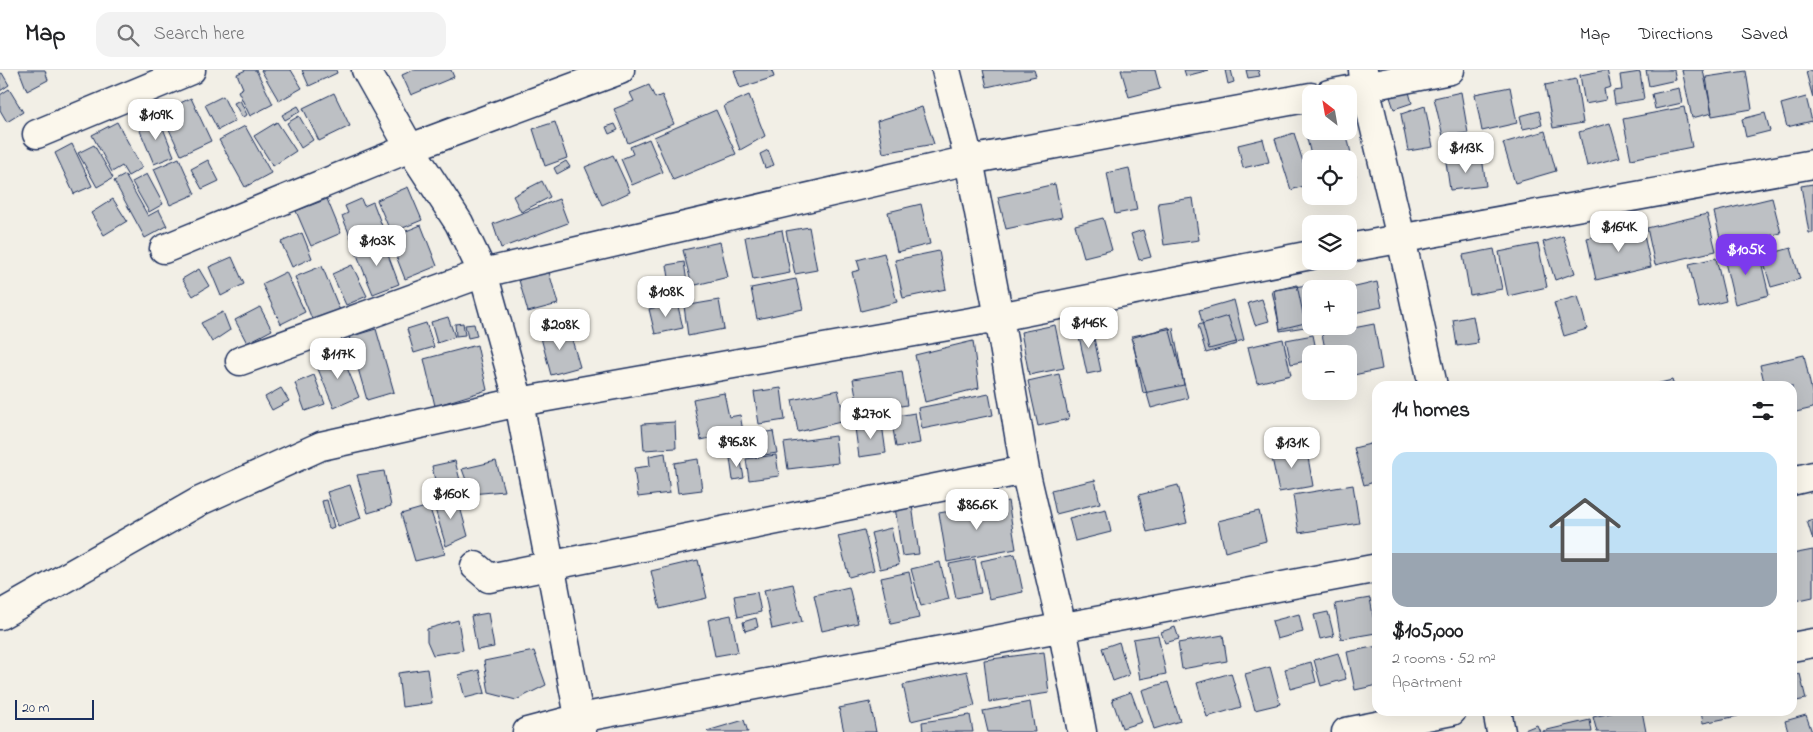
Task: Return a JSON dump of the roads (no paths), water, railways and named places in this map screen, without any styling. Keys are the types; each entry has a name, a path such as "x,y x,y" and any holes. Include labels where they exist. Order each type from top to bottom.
{"street":[{"path":"37,134 191,70"},
{"path":"366,70 410,148 458,223 483,273 519,402 581,725"},
{"path":"164,249 410,148 620,70"},
{"path":"946,70 969,160 999,317 1025,470 1062,627 1082,732"},
{"path":"1349,85 1364,78 1450,70"},
{"path":"1364,78 1432,381"},
{"path":"240,361 483,273 969,160 1302,99"},
{"path":"1357,246 1813,164"},
{"path":"0,615 200,501 321,446 519,402 999,317 1302,258"},
{"path":"475,566 489,578 1025,470"},
{"path":"1797,480 1813,476"},
{"path":"527,732 581,725 1062,627 1372,569"},
{"path":"1797,646 1813,643"},
{"path":"1346,732 1427,716"},
{"path":"1498,716 1501,732"}]}
